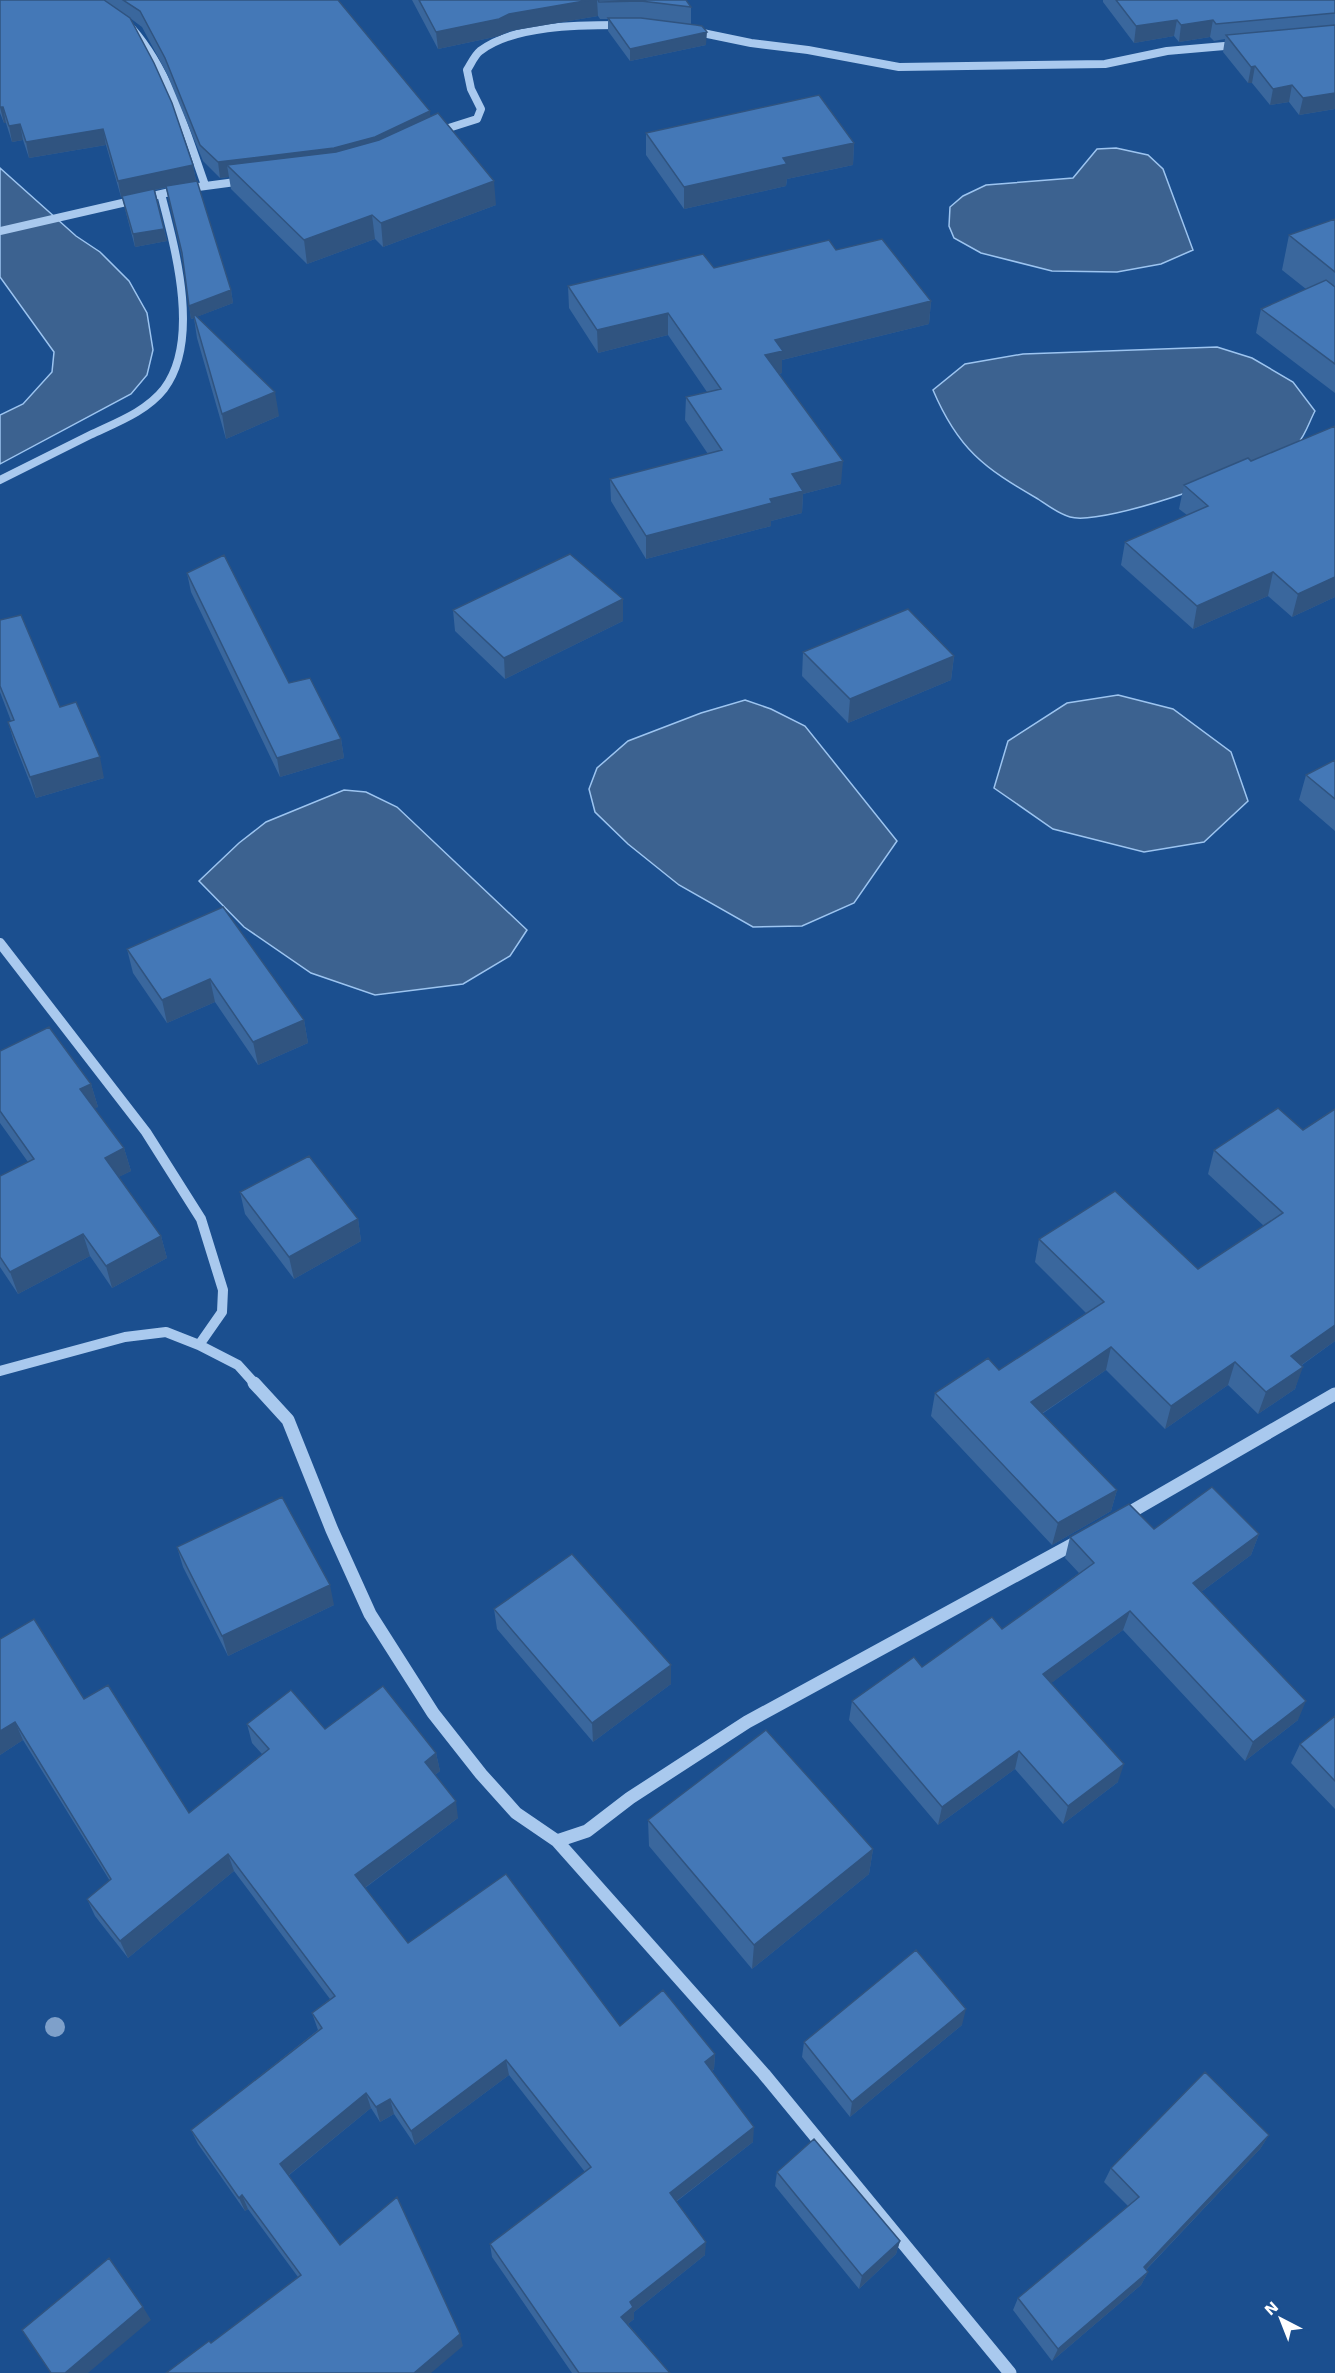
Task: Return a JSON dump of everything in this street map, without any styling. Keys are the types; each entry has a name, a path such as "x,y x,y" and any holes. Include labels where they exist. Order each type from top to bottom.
{"street":[{"path":"120,18 137,30 162,76 205,185"},
{"path":"426,135 477,119 481,109 471,89 467,70 479,52 512,37 553,28 630,24"},
{"path":"686,30 899,67 1105,64 1167,51 1245,44"},
{"path":"0,231 161,194 205,185 248,180"},
{"path":"0,480 132,414 163,391 175,372 183,340 179,278 172,233 161,194"},
{"path":"0,943 146,1132 201,1219 223,1290 222,1312 199,1344"},
{"path":"0,1371 125,1337 166,1332 199,1344 238,1365 288,1420 332,1530 370,1614 433,1713 481,1774 516,1813 557,1841 764,2074 1010,2373"},
{"path":"1108,1525 1335,1394"},
{"path":"557,1841 587,1831 630,1798 747,1722 1087,1537"}],"water":[{"path":"1116,148 1148,155 1163,169 1193,250 1161,264 1117,272 1052,271 981,253 954,238 949,226 950,207 963,196 986,185 1073,178 1097,149"},
{"path":"0,168 76,236 100,252 129,281 147,313 153,350 147,375 131,394 0,464 0,415 23,404 52,372 54,352 0,277"},
{"path":"1217,347 1252,358 1293,382 1315,411 1301,440 1281,453 1222,480 1150,504 1089,518 1062,514 988,466 975,455 952,428 933,390 965,364 1023,354"},
{"path":"1118,695 1173,709 1231,752 1248,801 1204,842 1144,852 1053,829 994,788 1008,741 1067,703"},
{"path":"745,700 771,709 805,726 897,841 854,903 802,926 753,927 679,885 628,844 595,812 589,789 597,768 628,741 701,713"},
{"path":"344,790 366,792 397,807 527,930 510,956 463,984 375,995 311,973 244,927 199,881 239,843 266,822"}],"building":[{"path":"0,0 104,0 130,18 172,103 193,165 118,181 103,129 26,142 20,124 9,126 3,107 0,107"},
{"path":"123,0 338,0 430,111 375,137 334,148 218,162 200,145 165,58 140,11"},
{"path":"419,0 590,0 509,14 499,19 436,32"},
{"path":"598,0 686,0 691,7 641,1 599,2"},
{"path":"1116,0 1335,0 1335,13 1216,24 1213,20 1181,25 1177,20 1136,26"},
{"path":"608,18 641,18 696,25 702,26 707,32 630,49"},
{"path":"1335,25 1335,93 1303,98 1292,85 1273,89 1255,66 1251,67 1226,35"},
{"path":"819,95 854,143 783,158 787,164 684,187 646,133"},
{"path":"438,113 494,181 381,223 372,215 304,240 227,165 336,152 379,140"},
{"path":"197,181 231,290 189,306 182,253 166,186"},
{"path":"154,189 164,229 133,234 122,196"},
{"path":"1335,219 1335,272 1289,235"},
{"path":"882,239 931,301 775,340 783,351 765,355 843,461 792,474 803,491 770,499 772,503 646,536 610,479 722,450 686,397 721,389 668,313 597,330 568,286 703,254 714,268 829,240 836,250"},
{"path":"1326,280 1335,287 1335,364 1261,309"},
{"path":"193,313 275,392 222,414"},
{"path":"1335,426 1335,577 1298,594 1273,572 1197,606 1125,542 1208,506 1184,485 1248,458 1251,461"},
{"path":"570,554 623,599 504,658 453,610"},
{"path":"224,555 289,683 310,678 341,739 277,758 187,573"},
{"path":"908,609 954,656 850,699 803,652"},
{"path":"21,615 60,707 76,702 100,757 30,777 8,722 14,720 0,686 0,620"},
{"path":"1335,760 1335,799 1306,775"},
{"path":"223,907 304,1020 253,1042 210,979 162,1000 127,949"},
{"path":"49,1027 91,1084 80,1089 124,1148 105,1158 161,1236 106,1266 83,1234 10,1272 0,1257 0,1176 34,1159 0,1111 0,1051"},
{"path":"1278,1108 1303,1130 1335,1109 1335,1325 1291,1356 1303,1367 1266,1392 1235,1362 1171,1406 1111,1347 1031,1402 1117,1490 1058,1523 935,1393 988,1358 999,1370 1104,1302 1039,1239 1115,1191 1198,1269 1283,1213 1214,1150"},
{"path":"309,1156 358,1219 289,1257 240,1192"},
{"path":"1212,1487 1259,1534 1193,1583 1306,1701 1253,1742 1130,1611 1043,1674 1124,1764 1068,1806 1019,1751 942,1807 852,1701 914,1657 922,1667 992,1617 1002,1629 1094,1563 1070,1537 1129,1504 1154,1529"},
{"path":"282,1497 330,1585 222,1636 177,1547"},
{"path":"572,1554 671,1665 592,1723 494,1609"},
{"path":"34,1619 84,1699 108,1685 189,1813 269,1749 247,1724 291,1690 325,1729 383,1686 436,1753 425,1762 456,1801 355,1875 408,1943 506,1874 620,2026 663,1990 715,2054 705,2062 754,2127 670,2193 706,2242 630,2302 633,2307 621,2317 670,2373 579,2373 490,2244 591,2167 506,2060 411,2131 390,2099 376,2107 366,2093 280,2164 340,2245 397,2197 460,2334 414,2373 166,2373 209,2341 211,2343 301,2275 242,2195 239,2198 191,2130 322,2028 312,2013 335,1996 228,1854 120,1941 87,1899 111,1879 15,1722 0,1731 0,1639"},
{"path":"1335,1716 1335,1781 1300,1744"},
{"path":"766,1730 873,1849 754,1945 648,1820"},
{"path":"916,1950 966,2009 852,2102 804,2042"},
{"path":"1205,2072 1269,2135 1144,2267 1148,2272 1058,2349 1018,2298 1139,2197 1111,2168"},
{"path":"814,2139 900,2241 862,2276 777,2172"},
{"path":"109,2258 143,2307 65,2373 51,2373 22,2330"}]}
